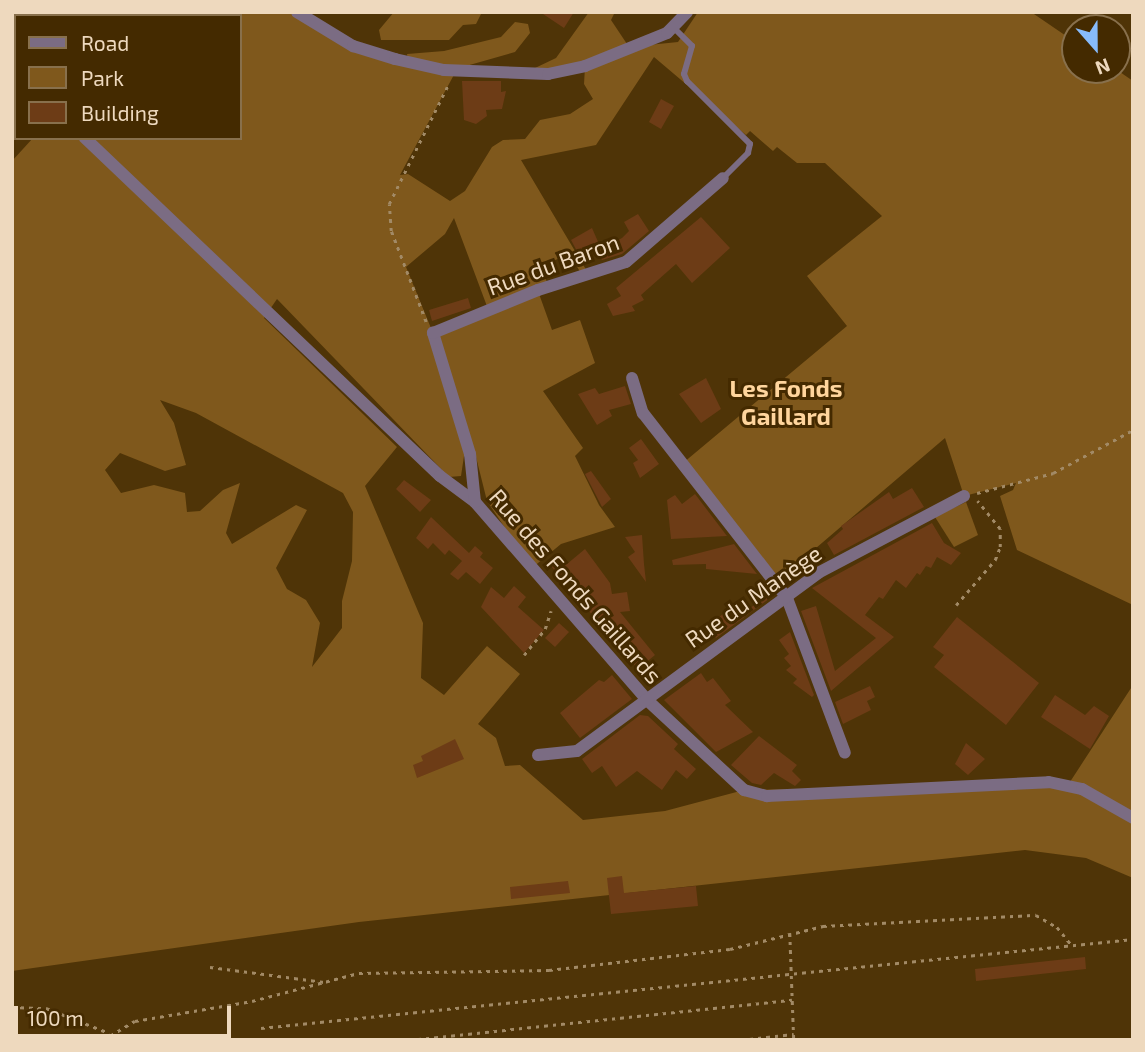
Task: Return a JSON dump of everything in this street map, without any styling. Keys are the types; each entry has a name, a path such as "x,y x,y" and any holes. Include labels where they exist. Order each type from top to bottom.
{"street":[{"path":"297,12 354,46 456,71 548,74 585,66 675,29 687,12"},
{"name":"Rue des Fonds Gaillards","path":"87,140 431,468 475,502 646,699 744,790 757,795 1049,782 1082,789 1133,818"},
{"name":"Rue du Baron","path":"433,333 538,290 626,262 723,178"},
{"path":"433,333 470,454 475,502"},
{"path":"632,378 643,413 787,598 845,753"},
{"name":"Rue du Manège","path":"538,755 577,751 818,573 964,496"}],"lane":[{"name":"Rue du Baron","path":"675,29 692,46 684,74 687,81 750,144 748,153 723,178"}],"path":[{"path":"433,333 391,231 389,204 456,71"},
{"path":"964,496 1054,473 1133,430"},
{"path":"956,605 995,560 1001,539 990,513 964,496"},
{"path":"524,654 545,629 559,600"},
{"path":"103,1040 110,1033 135,1021 328,982 359,973 430,969 549,971 730,949 790,933 928,918 1036,915 1057,927 1071,944"},
{"path":"790,933 794,1040"},
{"path":"261,1028 1133,939"},
{"path":"210,967 328,982"},
{"path":"409,1040 792,1000"},
{"path":"12,1007 46,1008 110,1033"},
{"path":"741,1040 794,1034"}],"green space":[{"path":"132,12 297,12 353,46 408,59 407,54 444,51 501,37 515,22 528,24 530,33 515,52 452,70 456,71 400,175 408,174 450,201 465,191 492,147 503,140 525,139 540,120 570,114 593,99 584,84 585,67 548,74 535,68 556,58 589,12 615,12 611,20 629,47 678,42 698,12 1031,12 1061,32 1061,84 1131,84 1131,80 1133,81 1133,605 1017,550 1000,496 1013,490 1016,483 964,496 945,438 775,583 683,463 847,326 807,276 882,216 825,163 797,163 777,147 773,151 750,131 746,135 654,57 596,145 521,160 588,273 582,275 570,255 540,265 549,287 538,291 552,330 580,320 595,363 543,391 583,448 575,456 599,505 615,527 561,544 532,568 487,501 475,453 464,456 461,476 449,477 277,299 264,318 397,447 365,486 423,623 421,678 444,695 487,646 520,674 478,724 496,738 505,766 520,765 583,820 665,811 744,790 1068,785 1133,685 1133,878 1086,858 1025,850 359,922 12,971 12,161 31,140 242,140 242,14","holes":["454,218 488,309 433,333 406,267 445,234","160,400 196,413 343,493 353,512 352,561 342,601 342,628 312,667 320,623 306,600 287,589 276,568 307,510 296,505 232,544 226,533 240,483 223,490 200,511 187,512 185,493 154,485 121,493 105,470 120,453 165,471 186,465 174,423"]},
{"path":"394,12 482,12 476,24 463,25 449,40 381,40 379,30"},
{"path":"966,502 978,535 954,547 935,517"}],"building":[{"path":"540,12 574,12 564,28"},
{"path":"462,81 501,81 501,92 506,91 502,109 486,110 487,116 476,124 464,120"},
{"path":"661,99 674,106 661,129 649,122"},
{"path":"638,214 649,231 622,254 602,260 597,251 622,238 629,231 624,222"},
{"path":"701,217 730,248 692,283 676,264 641,295 644,300 632,306 635,311 613,316 607,304 621,296 616,288"},
{"path":"592,228 599,244 579,255 571,240"},
{"path":"468,298 471,308 432,321 429,310"},
{"path":"706,378 721,409 701,423 679,394"},
{"path":"625,386 631,404 609,410 612,416 597,425 578,394 595,388 599,394"},
{"path":"641,439 659,464 640,478 633,463 638,460 629,448"},
{"path":"591,471 611,499 602,507 585,474"},
{"path":"404,480 431,500 420,512 396,489"},
{"path":"912,488 924,507 834,555 827,543 843,529 841,526 889,492 893,499"},
{"path":"695,494 727,536 671,539 667,500 675,495 682,504"},
{"path":"431,517 469,553 475,546 483,553 480,557 493,568 480,584 466,572 458,580 450,574 462,561 449,550 445,555 433,543 428,549 416,538"},
{"path":"932,523 944,543 961,553 951,565 937,557 931,568 926,566 920,575 917,573 906,588 896,580 883,599 879,597 865,615 894,637 831,691 801,611 816,606 835,671 876,638 812,588"},
{"path":"642,535 646,582 628,557 635,552 625,537"},
{"path":"734,544 757,574 706,569 706,564 673,565 672,560"},
{"path":"585,549 610,583 612,594 627,592 630,611 620,612 655,655 638,669 551,566 562,558 567,564"},
{"path":"514,586 526,597 518,607 544,630 524,653 481,607 491,587 504,598"},
{"path":"766,586 774,595 716,638 707,625 738,604 743,612 763,600 757,592"},
{"path":"957,617 1039,683 1006,725 934,667 944,655 933,647"},
{"path":"559,623 569,632 555,647 545,638"},
{"path":"790,632 814,695 812,697 793,683 797,679 786,670 791,666 784,658 789,654 779,640"},
{"path":"701,673 707,682 713,678 731,701 725,705 753,732 716,752 664,700"},
{"path":"612,675 632,699 580,738 560,713 599,680 604,682"},
{"path":"870,686 875,697 867,701 871,710 843,724 835,702"},
{"path":"1055,695 1085,715 1094,706 1109,716 1090,749 1041,717"},
{"path":"640,715 648,716 678,744 674,749 696,769 687,779 676,770 662,790 637,771 616,787 602,766 592,773 582,759"},
{"path":"759,736 797,765 792,771 801,780 795,786 774,773 761,785 752,783 731,765"},
{"path":"455,739 464,759 417,778 413,765 423,761 421,756"},
{"path":"966,743 985,759 968,775 955,764"},
{"path":"622,876 624,893 696,886 698,906 611,914 607,878"},
{"path":"568,881 570,893 511,899 510,887"},
{"path":"1085,957 1086,969 976,981 975,969"}],"district":[{"name":"Les Fonds Gaillard","path":"786,402"}]}
